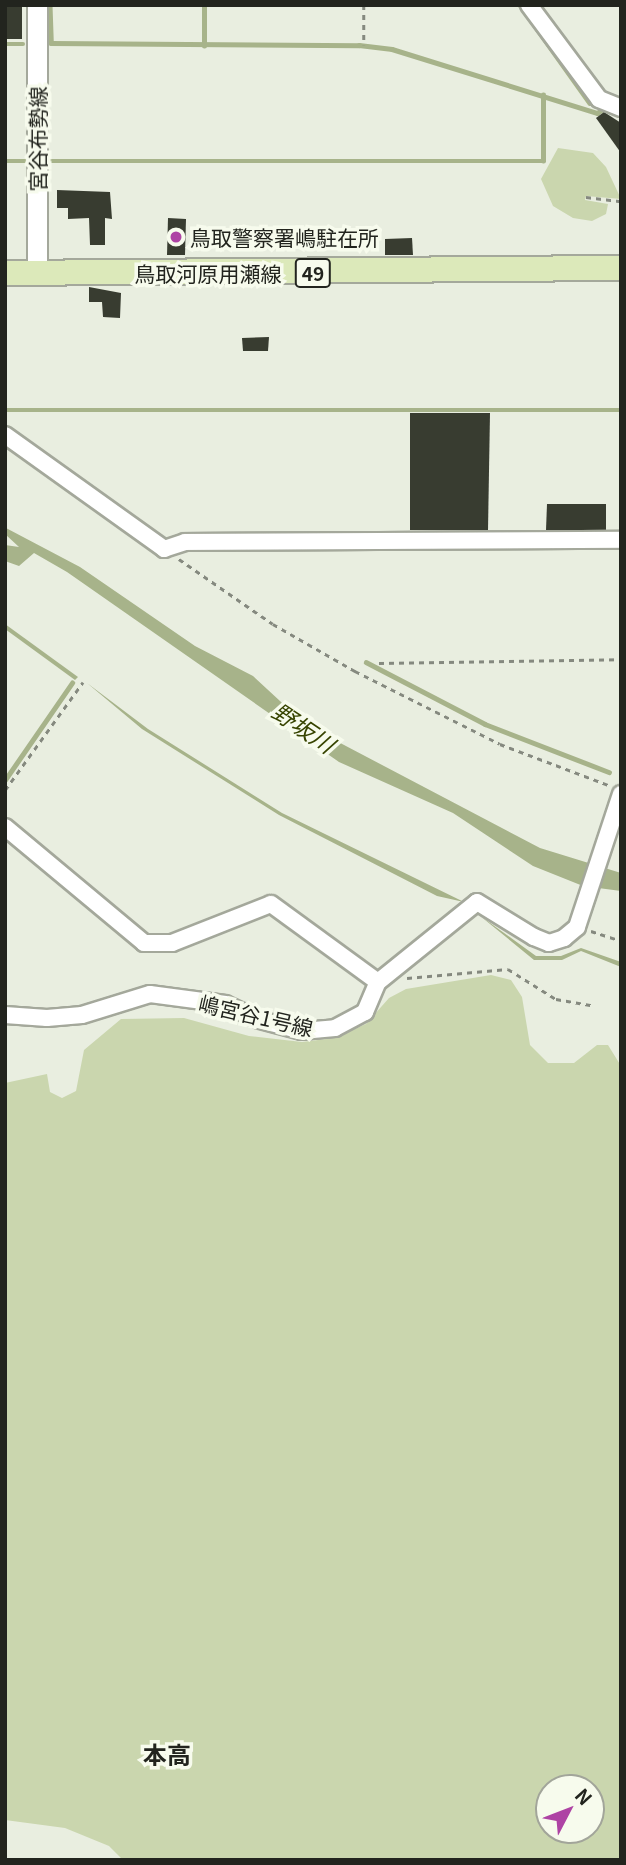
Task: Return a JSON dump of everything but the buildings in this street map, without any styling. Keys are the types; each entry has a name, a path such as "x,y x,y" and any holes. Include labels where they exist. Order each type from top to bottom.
{"main road":[{"name":"鳥取河原用瀬線","path":"5,273 621,268"}],"street":[{"name":"宮谷布勢線","path":"37,5 37,273"},
{"path":"529,5 599,99 621,108"},
{"path":"5,435 164,549 186,542 621,540"},
{"path":"578,927 621,792"},
{"path":"5,827 144,943 172,943 271,904 378,982"},
{"name":"嶋宮谷1号線","path":"5,1014 47,1018 82,1015 150,994 209,1000 260,1020 321,1031 365,1012 378,982 477,902 549,943 578,927"}],"path":[{"path":"364,5 364,45"},
{"path":"586,197 621,201"},
{"path":"164,549 273,624 355,671 559,770 621,792"},
{"path":"379,663 621,659"},
{"path":"5,790 83,682"},
{"path":"578,927 621,941"},
{"path":"391,971 406,978 508,969 555,999 594,1006"}],"shaded area":[{"path":"558,148 593,153 606,167 621,199 586,196 585,200 608,204 606,214 592,221 573,218 553,206 541,179"},
{"path":"491,975 511,980 522,997 530,1045 548,1063 574,1063 597,1045 608,1045 621,1066 621,1860 123,1860 109,1846 65,1828 5,1820 5,1083 47,1074 50,1092 62,1098 76,1091 84,1050 121,1019 184,1018 249,1036 302,1042 334,1038 366,1024 389,998 406,989"}],"water":[{"name":"野坂川","path":"6,528 80,567 195,646 253,676 306,725 540,848 621,873 621,891 583,886 533,866 453,813 339,762 67,572 34,553 19,566 5,561 5,545 19,547 5,534"},
{"path":"5,624 78,677 75,680 5,629"},
{"path":"87,683 148,729 282,813 464,902 437,896 279,815 142,729"},
{"path":"479,915 536,956 561,956 581,948 621,962 621,967 581,951 562,960 534,960"}],"waterway":[{"path":"50,5 51,43 359,45 392,49 597,113 606,107"},
{"path":"204,5 204,46"},
{"path":"520,5 590,103"},
{"path":"5,44 23,44"},
{"path":"45,161 543,161 543,95"},
{"path":"5,161 28,161"},
{"path":"5,410 621,410"},
{"path":"366,662 485,724 609,772"},
{"path":"5,780 72,683"}],"place":[{"name":"鳥取警察署嶋駐在所","path":"176,237"}],"district":[{"name":"本高","path":"167,1754"}]}
